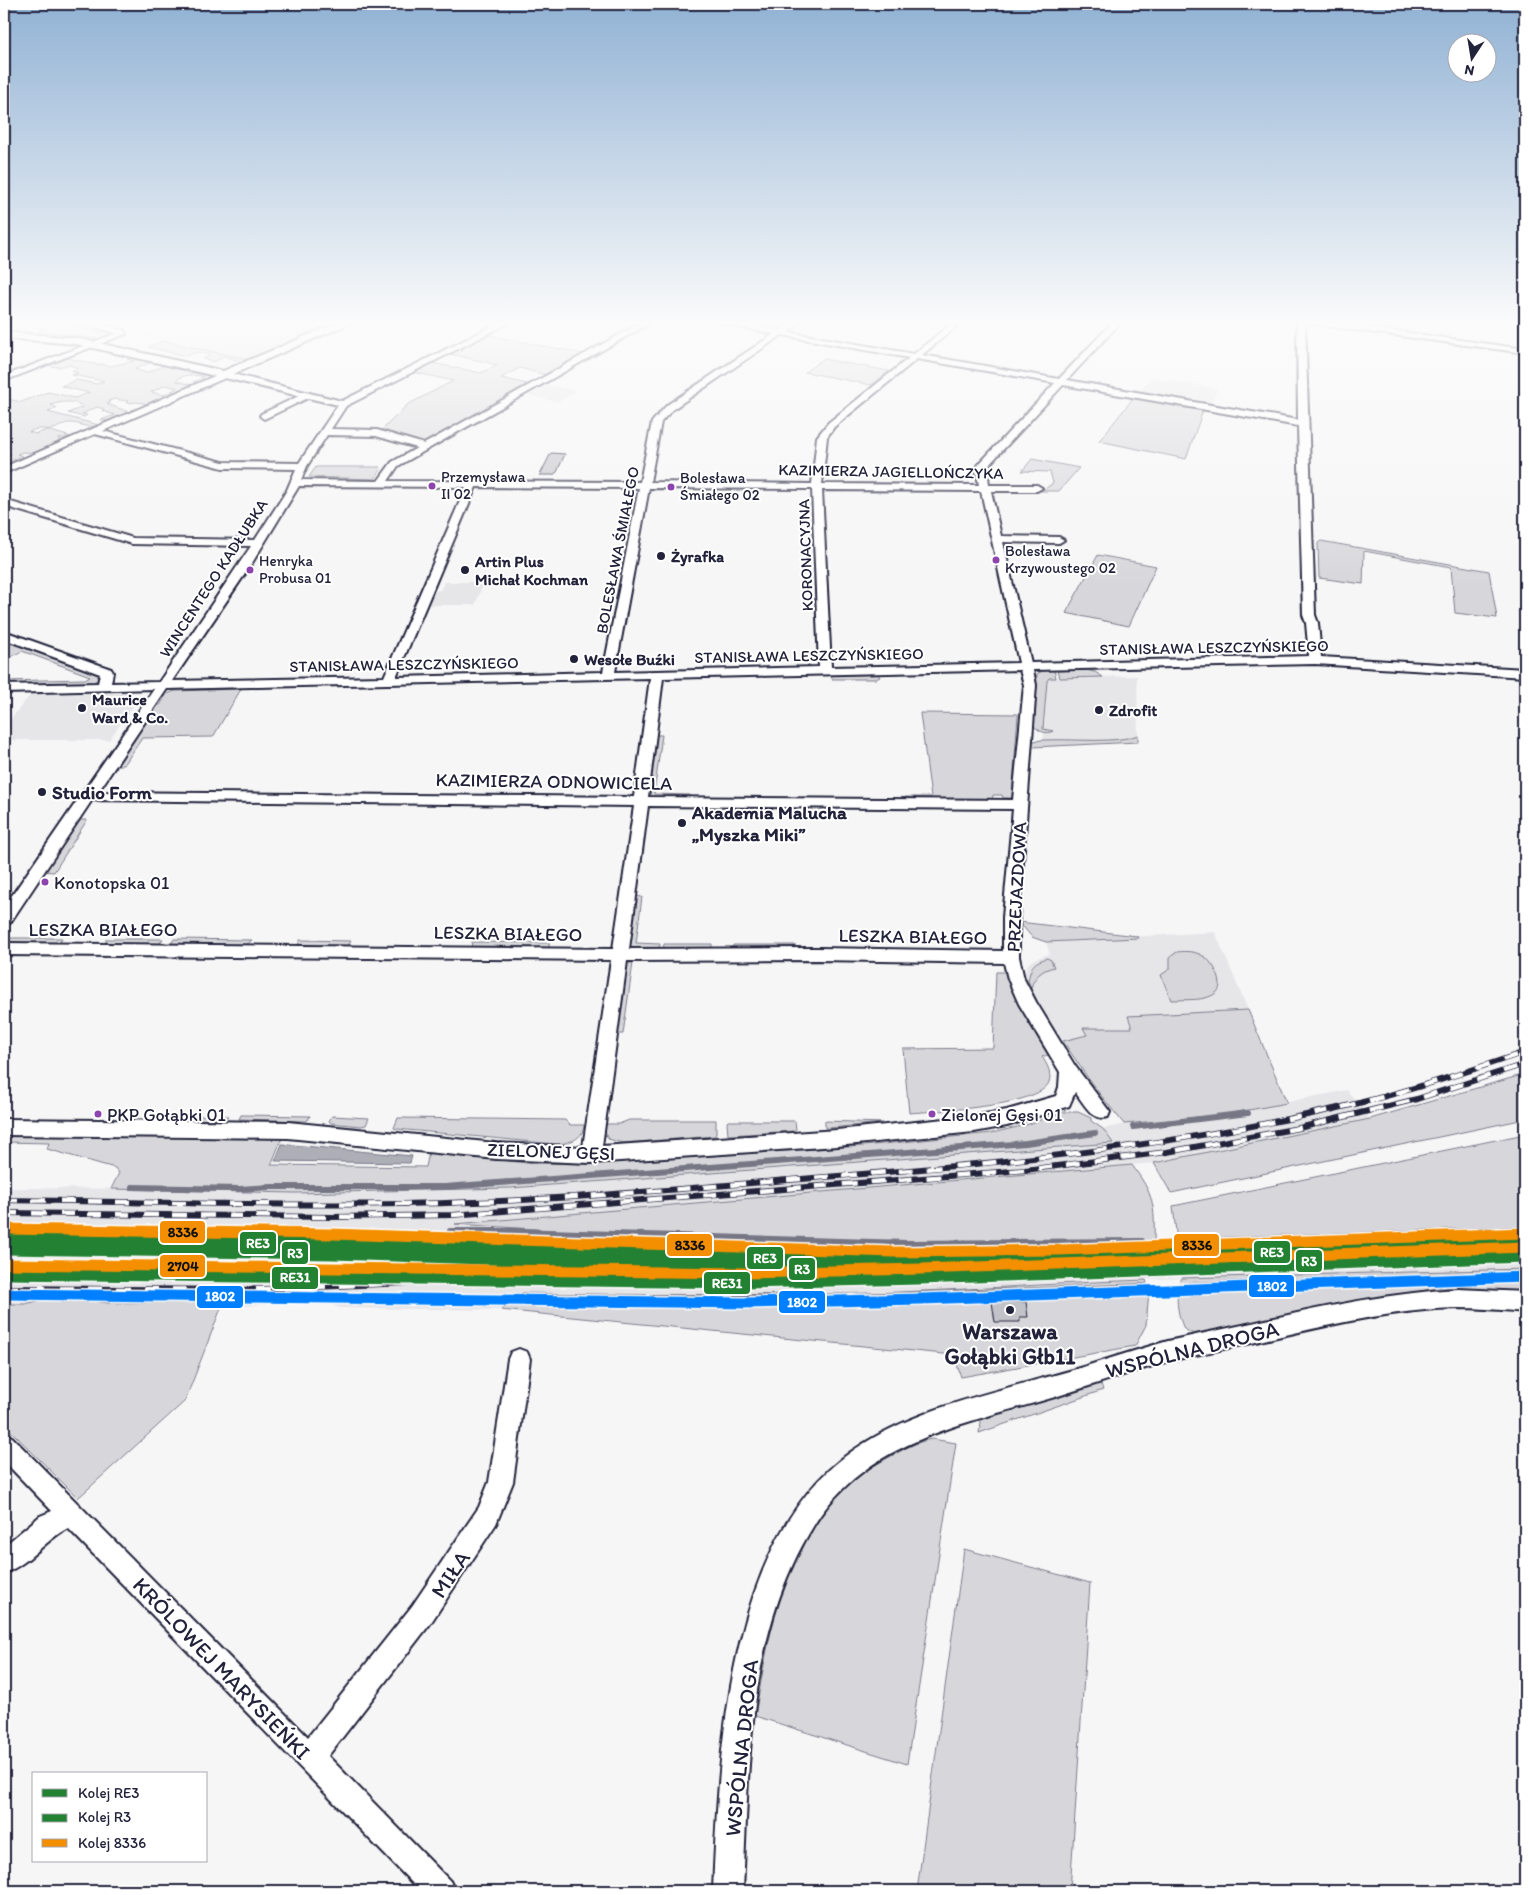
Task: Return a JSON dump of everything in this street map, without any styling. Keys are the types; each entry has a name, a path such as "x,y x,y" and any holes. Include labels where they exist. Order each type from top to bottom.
{"street":[{"path":"4,470 142,410"},
{"path":"264,416 276,410"},
{"name":"WINCENTEGO KADŁUBKA","path":"4,919 259,543 295,483 302,466 339,410"},
{"path":"381,484 391,466 490,410"},
{"name":"BOLESŁAWA ŚMIAŁEGO","path":"608,676 657,422 662,414 667,410"},
{"name":"KORONACYJNA","path":"825,671 817,485 824,433 849,410"},
{"path":"1028,668 984,487 982,466 1034,410"},
{"path":"1225,410 1303,424"},
{"path":"1302,410 1309,545 1309,615 1312,623 1315,660"},
{"path":"94,431 223,465 302,466"},
{"path":"325,432 377,433 425,447"},
{"name":"KAZIMIERZA JAGIELLOŃCZYKA","path":"295,483 817,485 1038,488"},
{"path":"388,681 472,484"},
{"path":"4,503 132,541 259,543"},
{"path":"998,539 1059,540"},
{"path":"4,635 107,672 104,687"},
{"name":"STANISŁAWA LESZCZYŃSKIEGO","path":"4,689 1028,668 1315,660 1525,674"},
{"name":"PRZEJAZDOWA","path":"1028,668 1030,684 1011,917 1011,957 1016,979 1028,1004 1069,1071 1101,1112"},
{"path":"591,1155 657,675"},
{"name":"KAZIMIERZA ODNOWICIELA","path":"87,796 1021,805"},
{"name":"LESZKA BIAŁEGO","path":"4,948 1011,957"},
{"name":"ZIELONEJ GĘSI","path":"4,1126 288,1130 496,1150 591,1155 837,1138 992,1122 1063,1101 1068,1087 1069,1071"},
{"name":"WSPÓLNA DROGA","path":"728,1891 738,1738 749,1661 761,1609 779,1561 807,1514 834,1482 876,1449 920,1427 1162,1353 1332,1314 1437,1298 1525,1302"},
{"name":"MIŁA","path":"309,1758 428,1606 487,1519 501,1482 519,1359"},
{"name":"KRÓLOWEJ MARYSIEŃKI","path":"4,1445 440,1891"},
{"path":"4,1561 49,1525 72,1513"}],"shaded area":[{"path":"4,410 52,410 48,412 99,425 90,427 69,423 54,429 33,430 29,432 36,434 47,430 71,437 58,439 60,442 36,453 23,452 17,454 22,456 4,464 4,459 11,454 4,453"},
{"path":"74,410 90,410 82,414 87,415 84,417 68,413"},
{"path":"402,410 481,410 422,444 380,432"},
{"path":"1123,410 1203,410 1186,459 1099,441"},
{"path":"102,411 129,412 109,421 101,420 115,415"},
{"path":"1032,459 1079,468 1059,491 998,491 1045,489 1053,483 1050,472 1022,471"},
{"path":"316,467 380,467 381,469 375,479 309,477"},
{"path":"1321,541 1489,571 1497,618 1455,613 1451,567 1364,551 1363,584 1319,578 1318,543"},
{"path":"1098,555 1156,566 1129,626 1066,613"},
{"path":"444,582 484,582 475,605 428,605 434,592 441,589"},
{"path":"6,640 100,674 101,677 92,683 4,686 4,681 85,679 90,676 22,651 4,661 4,641"},
{"path":"1054,670 1056,678 1049,678 1047,681 1043,729 1053,731 1045,732 1040,731 1034,726 1037,674 1042,671"},
{"path":"1086,670 1095,672 1103,677 1060,678 1057,671"},
{"path":"877,673 880,677 876,679 832,679 831,674"},
{"path":"1137,676 1138,742 1043,747 1047,681 1049,678"},
{"path":"241,689 213,737 142,738 124,765 115,765 156,705 160,705 167,694 175,691"},
{"path":"131,692 129,696 140,696 109,740 4,740 4,727 31,694"},
{"path":"920,713 1018,714 1012,798 993,795 992,802 905,801 905,797 931,797"},
{"path":"655,735 662,735 654,794 690,795 690,799 649,796"},
{"path":"1138,735 1138,742 1032,747 1033,741 1115,740"},
{"path":"78,820 87,820 54,872 43,871"},
{"path":"634,896 642,897 636,943 660,944 659,951 631,949 628,942"},
{"path":"1019,922 1137,936 1138,938 1046,942 1032,937"},
{"path":"1215,932 1248,1010 1128,1017 1132,1028 1084,1028 1088,1035 1063,1041 1030,993 1024,977 1028,964 1034,959 1050,954 1046,942"},
{"path":"9,938 62,938 59,944 7,944"},
{"path":"106,939 163,939 158,945 106,945"},
{"path":"174,939 252,940 245,946 173,945 171,944"},
{"path":"300,940 351,941 347,947 299,947"},
{"path":"472,942 550,943 548,949 471,948"},
{"path":"664,944 712,944 712,950 663,951"},
{"path":"733,945 795,945 796,949 733,951"},
{"path":"1177,952 1194,952 1207,958 1219,978 1220,984 1217,992 1202,999 1171,1000 1161,975 1170,969 1170,957"},
{"path":"1047,958 1051,960 1054,967 1039,974 1031,988 1028,980 1032,968 1038,961"},
{"path":"626,963 633,963 623,1034 616,1034"},
{"path":"996,972 1005,972 1027,1020 1048,1055 1042,1057 1049,1072 1049,1082 1041,1090 1027,1097 1007,1102 961,1109 909,1113 903,1049 993,1048"},
{"path":"1248,1010 1287,1103 1221,1115 1124,1124 1092,1084 1063,1041 1087,1035 1083,1028 1132,1028 1128,1016"},
{"path":"1525,1074 1525,1119 1171,1193 1154,1163 1370,1119"},
{"path":"1347,1090 1370,1119 1154,1163 460,1224 802,1246 1177,1241 1449,1229 1525,1228 1525,1269 1182,1278 1046,1283 946,1290 814,1294 718,1296 522,1293 501,1310 341,1308 328,1304 292,1302 221,1308 189,1302 108,1303 42,1300 25,1304 4,1304 4,1188 166,1189 295,1193 511,1188 1112,1143 1103,1129 1124,1124 1221,1115"},
{"path":"1063,1112 1078,1112 1091,1118 1091,1121 1103,1129 1113,1143 511,1188 295,1193 111,1189 119,1173 115,1168 47,1149 49,1143 4,1142 4,1136 282,1138 271,1165 426,1167 429,1152 527,1163 586,1164 863,1146 992,1133 1026,1125"},
{"path":"159,1115 228,1116 224,1120 157,1119"},
{"path":"241,1115 310,1116 307,1121 302,1121 239,1119"},
{"path":"332,1116 369,1118 366,1125 361,1126 331,1123 329,1121"},
{"path":"398,1118 565,1120 570,1125 584,1125 581,1134 574,1140 555,1144 397,1129 394,1128"},
{"path":"629,1120 716,1120 716,1134 715,1136 623,1143 608,1139 605,1131 606,1124 619,1124"},
{"path":"728,1121 795,1121 796,1129 794,1131 728,1135"},
{"path":"825,1121 882,1123 825,1128"},
{"path":"1525,1134 1525,1228 1449,1229 1177,1241 1173,1206"},
{"path":"282,1144 412,1156 410,1163 275,1161"},
{"path":"1132,1165 1145,1184 1152,1201 1154,1241 802,1246 455,1224"},
{"path":"1525,1269 1525,1295 1443,1287 1332,1307 1196,1335 1184,1329 1177,1304 1178,1290 1182,1278"},
{"path":"1146,1280 1149,1291 1146,1325 1135,1346 961,1377 954,1355 501,1310 522,1293 840,1294"},
{"path":"42,1300 108,1303 189,1302 221,1308 185,1401 78,1498 4,1424 4,1304 25,1304"},
{"path":"1100,1381 1103,1390 979,1433 982,1417"},
{"path":"932,1439 956,1443 907,1764 755,1716 761,1679 778,1605 790,1570 806,1537 827,1507 853,1481 886,1459 920,1442"},
{"path":"964,1549 1090,1583 1070,1891 917,1891"}],"building":[{"path":"551,453 565,454 557,472 553,475 540,475"},
{"name":"Warszawa Gołąbki Głb11","path":"992,1302 1026,1302 1028,1317 1020,1317 1020,1322 995,1322"}],"waterway":[{"path":"1133,1127 1248,1113"},
{"path":"132,1187 240,1189 271,1187 445,1187 1026,1143 1095,1133"},
{"path":"1189,1241 1525,1229"},
{"path":"450,1231 515,1231 907,1243 1142,1241"},
{"path":"1190,1285 1525,1273"},
{"path":"534,1297 842,1297 1144,1286"}],"railway":[{"path":"4,1200 298,1205 475,1202 644,1192 950,1167 1154,1143 1288,1119 1398,1093 1525,1052"},
{"path":"4,1213 332,1217 452,1215 1025,1170 1167,1152 1299,1128 1417,1099 1525,1064"},
{"path":"4,1226 190,1229 488,1249"},
{"path":"4,1288 241,1290 431,1282 524,1281"}],"rail line":[{"name":"8336","path":"4,1229 332,1234 894,1252 1059,1250 1525,1233"},
{"name":"RE3","path":"4,1239 332,1244 894,1262 1059,1260 1525,1243"},
{"name":"R3","path":"4,1249 332,1254 894,1272 1059,1270 1525,1253"}],"transit line":[{"name":"2704","path":"4,1264 746,1273 921,1269 1525,1247"},
{"name":"RE31","path":"4,1274 746,1283 921,1279 1525,1257"},
{"name":"1802","path":"4,1294 746,1303 922,1299 1525,1277"}],"place":[{"name":"Przemysława II 02","path":"432,486"},
{"name":"Bolesława Śmiałego 02","path":"671,487"},
{"name":"Żyrafka","path":"661,556"},
{"name":"Bolesława Krzywoustego 02","path":"996,560"},
{"name":"Henryka Probusa 01","path":"250,570"},
{"name":"Artin Plus Michał Kochman","path":"465,570"},
{"name":"Wesołe Buźki","path":"574,659"},
{"name":"Maurice Ward & Co.","path":"82,708"},
{"name":"Zdrofit","path":"1099,710"},
{"name":"Studio Form","path":"42,792"},
{"name":"Akademia Malucha „Myszka Miki”","path":"682,823"},
{"name":"Konotopska 01","path":"45,882"},
{"name":"PKP Gołąbki 01","path":"98,1114"},
{"name":"Zielonej Gęsi 01","path":"932,1114"},
{"name":"Warszawa Gołąbki Głb11","path":"1010,1310"}]}
